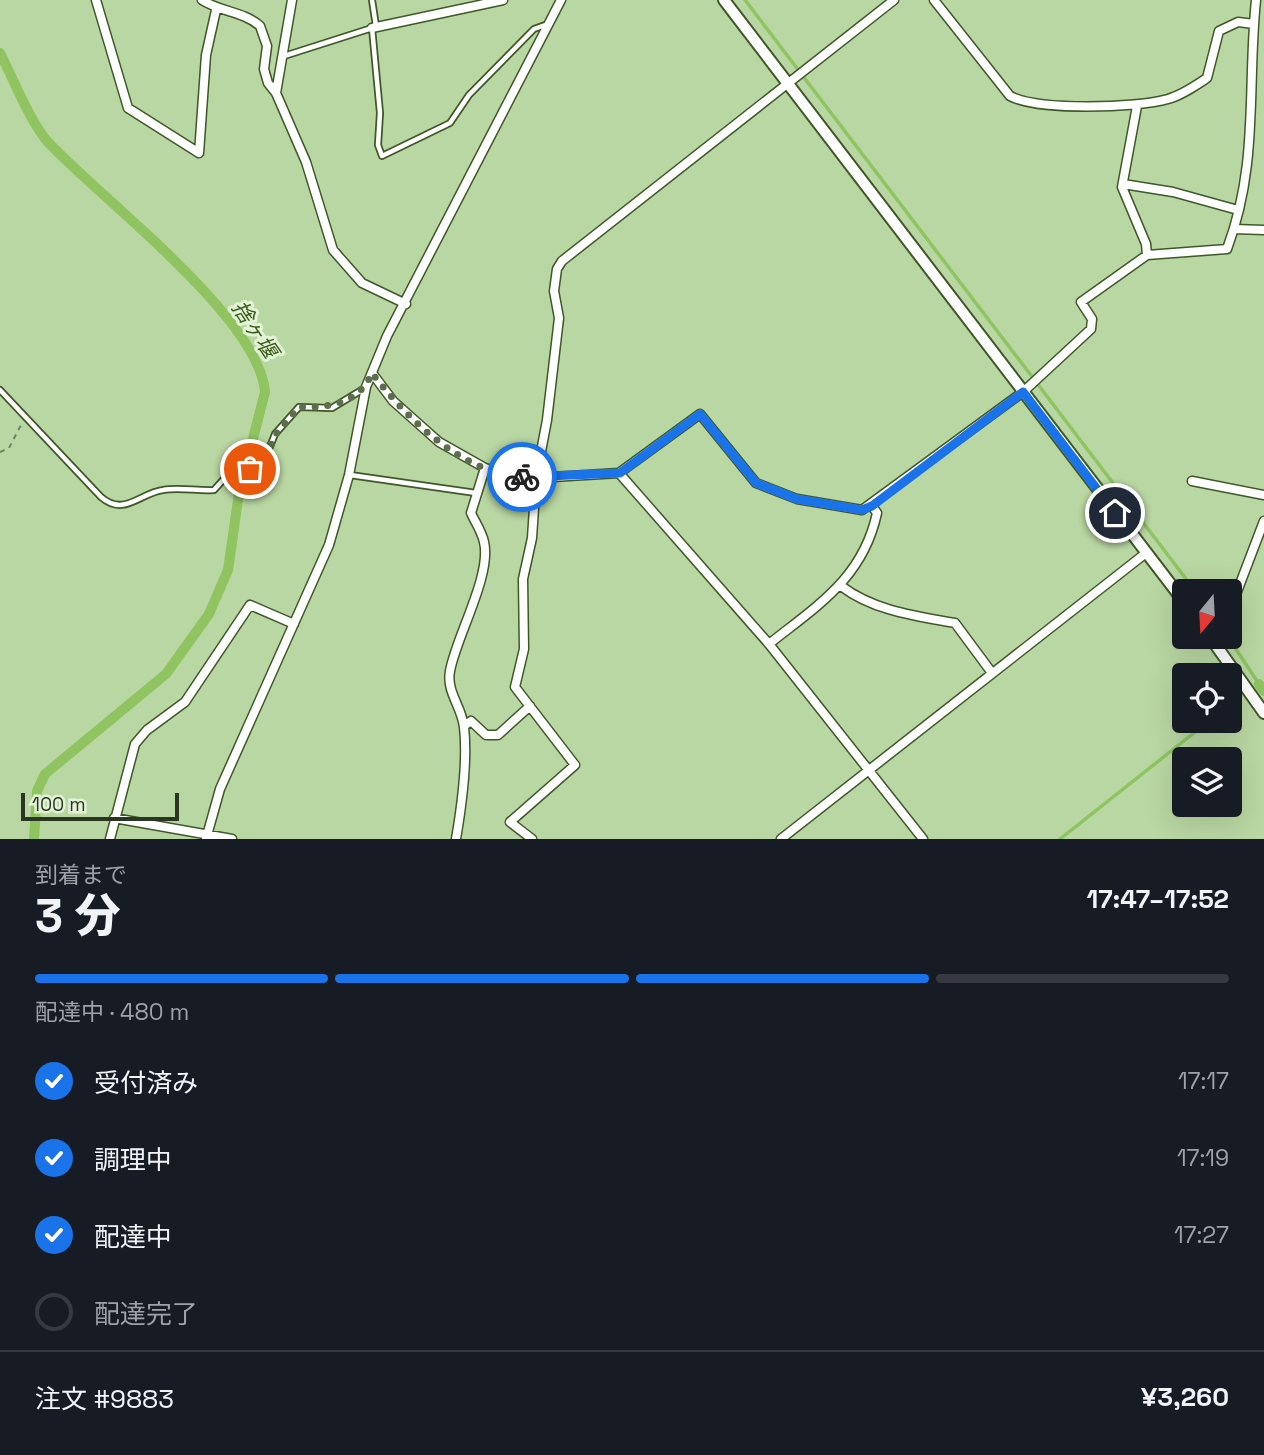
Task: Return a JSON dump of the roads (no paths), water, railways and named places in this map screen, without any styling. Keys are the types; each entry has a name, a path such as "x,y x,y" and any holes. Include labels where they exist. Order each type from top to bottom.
{"street":[{"path":"96,0 128,108 199,153 206,55 216,9"},
{"path":"202,0 216,9 241,15 260,26 267,46 264,69 268,83 276,93 306,162 333,250 362,283 406,304"},
{"path":"276,93 280,57 292,0"},
{"path":"374,27 503,0"},
{"path":"207,836 220,789 329,545 349,475 366,387 387,336 406,304 561,0"},
{"path":"724,0 1172,586"},
{"path":"532,839 510,822 575,765 515,687 524,649 522,598 559,318 554,290 562,261 894,0"},
{"path":"934,0 1010,96 1073,106 1138,106 1170,98 1207,78 1219,31 1238,22 1254,24"},
{"path":"372,373 393,401 439,442 485,468 509,476 536,478 620,473 700,414 756,483 797,499 832,506 862,510 872,506 1023,392 1091,329 1092,319 1081,302 1147,255 1222,252 1227,249 1238,210 1252,128 1256,0"},
{"path":"1138,106 1123,184 1146,244 1147,255"},
{"path":"1123,184 1173,192 1238,210"},
{"path":"1234,229 1264,230"},
{"path":"456,839 461,814 464,726 449,686 450,671 471,612 484,555 484,543 471,513 485,468"},
{"path":"620,473 769,644 923,839"},
{"path":"1192,481 1264,495"},
{"path":"769,644 841,586 872,537 877,513 872,506"},
{"path":"1242,579 1264,521"},
{"path":"782,839 1146,553"},
{"path":"841,586 859,600 906,614 955,623 992,673"},
{"path":"110,839 135,744 147,730 185,702 250,606 294,624"},
{"path":"1219,649 1264,713"},
{"path":"464,726 471,721 486,735 498,735 530,706"},
{"path":"114,818 232,839"}],"lane":[{"path":"372,0 380,113 378,145 382,156 450,123 469,95 534,29 549,24"},
{"path":"280,57 374,27"},
{"path":"0,390 107,502 124,506 166,489 214,491 233,469 261,469 275,435 299,407 332,408 366,387"},
{"path":"349,475 477,494"}],"waterway":[{"path":"745,0 1186,579"},
{"name":"捨ヶ堰","path":"0,53 29,112 48,142 208,295 236,329 256,362 265,392 239,493 228,570 209,614 166,674 45,774 37,791 34,839"},
{"path":"1236,649 1259,684 1257,685"},
{"path":"1259,684 1264,691"},
{"path":"1060,839 1194,733"}]}
